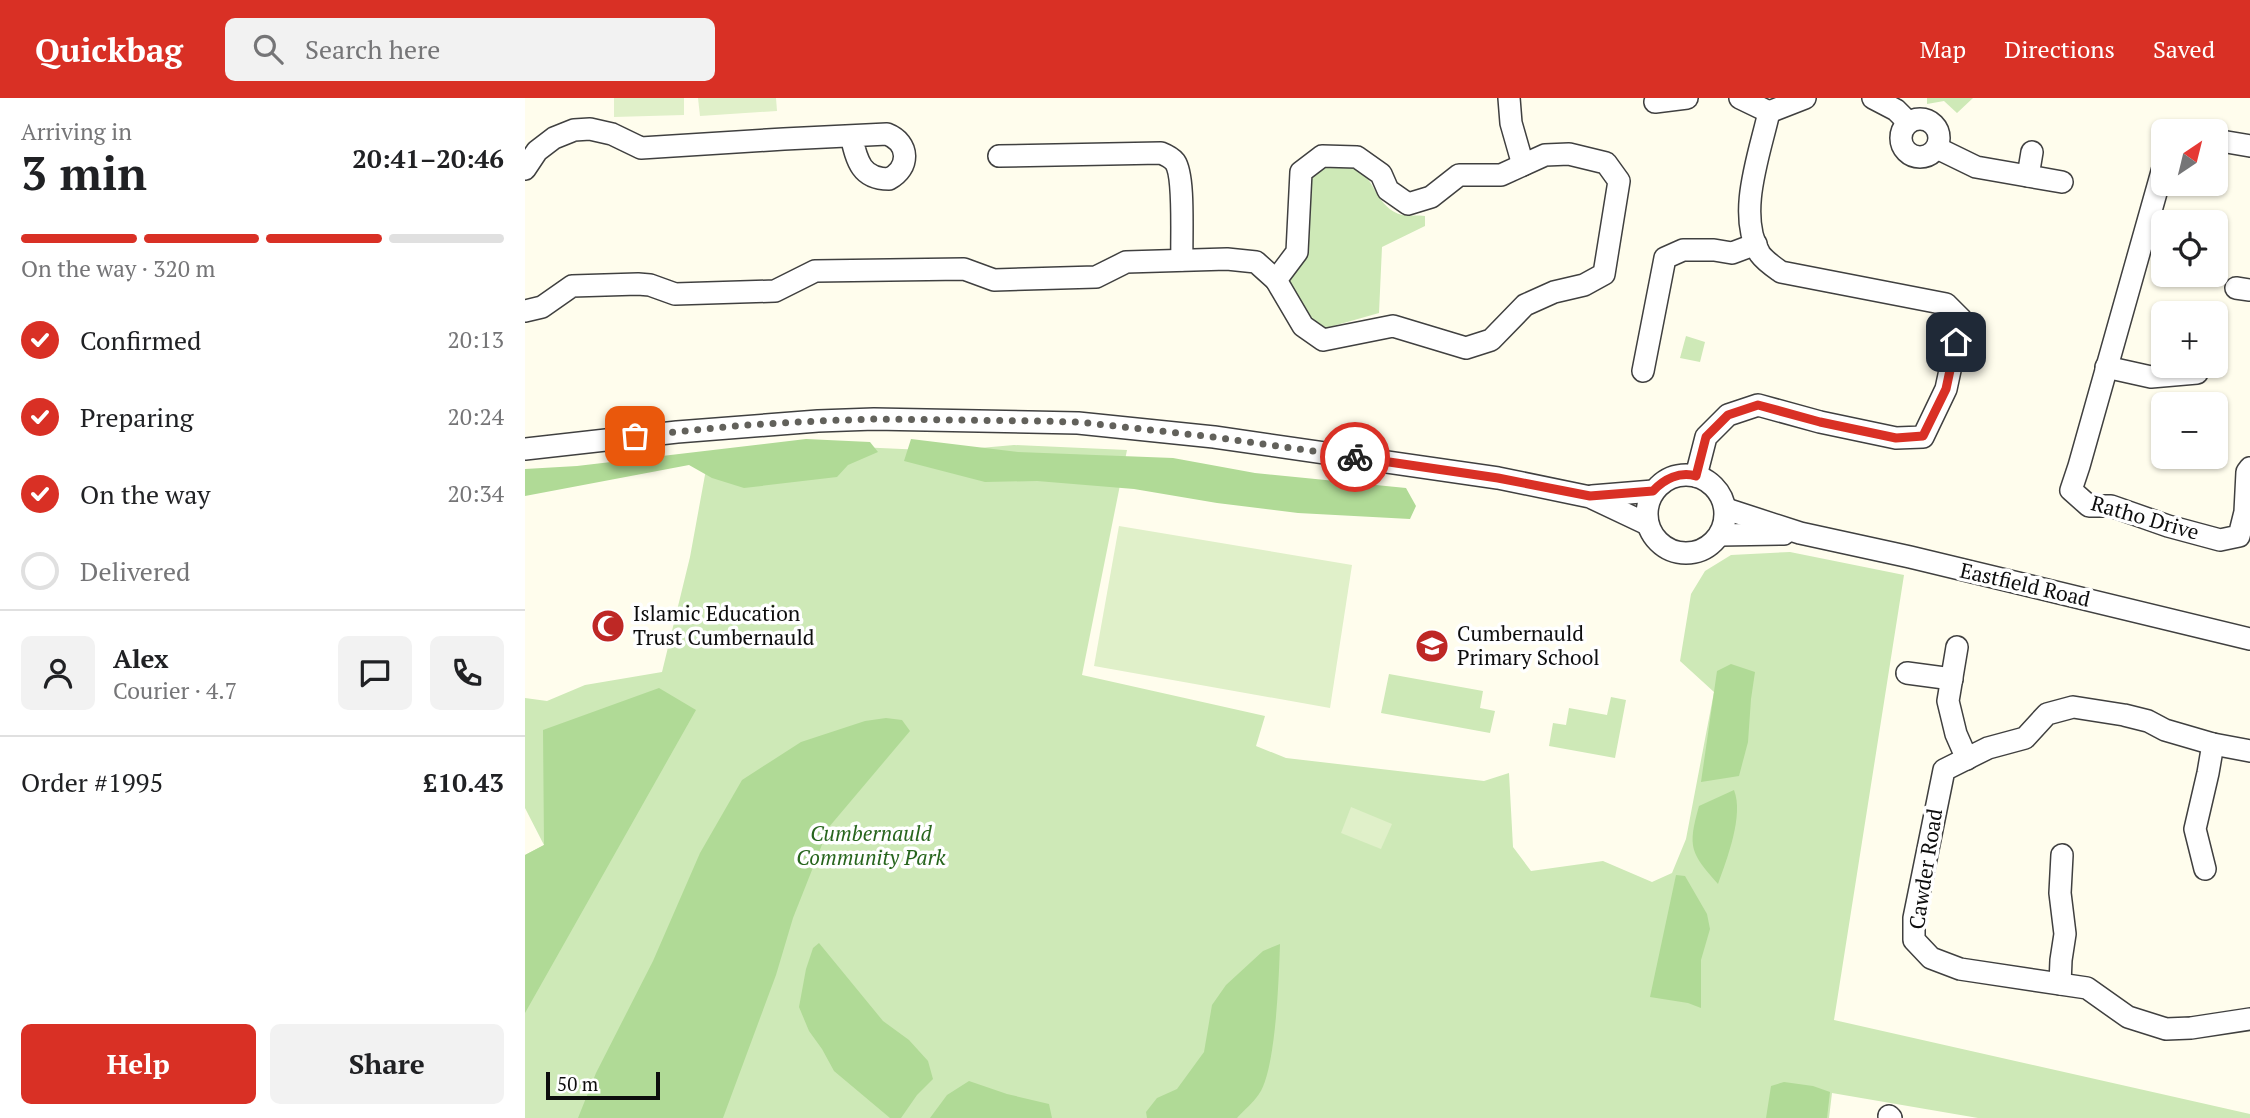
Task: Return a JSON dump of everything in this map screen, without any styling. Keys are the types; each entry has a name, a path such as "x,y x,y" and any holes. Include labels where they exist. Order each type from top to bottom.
{"street":[{"path":"1509,98 1510,123 1523,165"},
{"path":"1655,102 1687,98"},
{"path":"1740,98 1769,111 1805,98"},
{"path":"1873,98 1896,110 1908,122"},
{"path":"1696,476 1706,437 1728,415 1758,405 1820,422 1896,438 1923,436 1946,389 1961,319 1947,304 1781,272 1761,256 1751,233 1750,195 1769,111"},
{"path":"1921,118 1933,123 1940,135 1937,148 1929,156 1917,158 1907,153 1901,143 1901,132 1908,122 1921,118"},
{"path":"525,169 537,151 554,138 573,130 590,129 612,134 641,148 851,136"},
{"path":"2228,142 2250,146"},
{"path":"1937,148 1976,167 2062,182"},
{"path":"2028,176 2032,152"},
{"path":"999,156 1161,153 1168,156 1176,163 1180,179 1182,260"},
{"path":"525,311 542,307 572,286 638,284 650,285 675,294 775,291 815,271 964,268 994,280 1097,277 1126,262 1227,259 1256,262 1276,280 1303,326 1323,340 1393,326 1466,348 1491,340 1525,305 1554,292 1584,285 1604,274 1619,181 1606,163 1569,154 1545,155 1501,175 1459,175 1431,198 1408,204 1388,190 1381,174 1357,156 1322,156 1301,172 1297,252 1276,280"},
{"name":"Ratho Drive","path":"2155,196 2071,490 2089,506 2111,506 2168,526 2220,540 2239,536 2245,512 2247,472 2250,468"},
{"path":"1643,371 1665,258 1683,250 1732,253 1755,243"},
{"path":"2106,367 2151,377"},
{"path":"525,449 677,432 818,421 874,419 1078,422 1214,437 1498,478 1590,496 1647,524"},
{"path":"1681,474 1696,476 1713,485 1720,493 1726,509 1726,520 1720,535 1712,544 1690,554 1678,553 1661,545 1647,524 1648,501 1653,491 1661,483 1681,474"},
{"path":"1590,496 1653,491"},
{"name":"Eastfield Road","path":"1726,509 1800,533 2250,639"},
{"name":"Eastfield Road","path":"1720,535 1800,533"},
{"path":"1957,647 1948,701 1956,734 1966,759"},
{"path":"1907,673 1952,679"},
{"name":"Cawder Road","path":"2250,751 2213,744 2124,715 2073,707 2047,714 2025,738 1988,748 1944,770 1914,918 1914,940 1931,958 1960,969 2087,988 2128,1017 2166,1029 2250,1019"},
{"path":"2205,869 2195,830 2213,744"},
{"path":"2060,984 2065,934 2060,893 2062,855"}],"green space":[{"path":"614,98 684,98 684,115 614,117"},
{"path":"698,98 776,98 777,111 700,116"},
{"path":"1927,98 1973,98 1957,113 1944,101 1927,104"},
{"path":"1354,164 1387,206 1402,215 1425,216 1425,226 1382,247 1379,313 1326,328 1319,326 1307,315 1287,278 1308,255 1306,189 1317,165"},
{"path":"1686,336 1705,342 1700,362 1680,358"},
{"path":"806,439 870,442 878,452 848,465 837,477 744,488 712,478 689,465 525,496 525,469 577,466"},
{"path":"911,439 1018,452 1173,458 1255,473 1406,488 1416,506 1410,519 1298,513 1134,489 1037,481 985,482 904,461"},
{"name":"Cumbernauld Community Park","path":"1014,445 1127,450 1082,675 1265,716 1256,746 1286,758 1484,781 1509,773 1513,847 1531,871 1603,861 1652,882 1672,873 1686,839 1714,692 1680,661 1691,594 1705,571 1731,555 1790,552 1904,575 1834,1020 2250,1114 2250,1118 1978,1118 1832,1093 1829,1118 525,1118 525,855 544,845 525,808 525,698 547,701 585,685 662,672 690,557 709,453 858,447 946,451"},
{"path":"1119,526 1352,565 1330,708 1094,666"},
{"path":"1731,664 1755,672 1748,742 1739,776 1701,782 1717,671"},
{"path":"1389,674 1483,691 1480,708 1495,711 1490,733 1381,713"},
{"path":"659,688 696,710 525,1013 525,855 544,845 543,730"},
{"path":"1611,697 1626,700 1615,758 1549,746 1553,723 1566,725 1569,708 1607,715"},
{"path":"886,718 902,720 910,731 829,827 793,918 776,975 723,1118 578,1118 596,1073 653,961 700,853 742,780 801,742 865,721"},
{"path":"1734,790 1737,800 1736,824 1718,884 1697,857 1693,832 1699,806"},
{"path":"1351,807 1392,824 1381,849 1341,833"},
{"path":"1676,875 1685,876 1707,914 1710,929 1701,960 1701,1008 1688,1003 1650,997"},
{"path":"819,943 883,1021 909,1040 928,1061 933,1079 917,1095 901,1118 890,1118 834,1071 809,1031 799,1007 806,969 813,948"},
{"path":"1280,944 1273,1044 1265,1082 1257,1097 1237,1118 1147,1118 1146,1112 1157,1098 1177,1089 1204,1052 1212,1005 1226,985 1263,951"},
{"path":"969,1081 1049,1104 1052,1118 930,1118 947,1095"},
{"path":"1784,1082 1813,1086 1830,1092 1827,1118 1766,1118 1771,1086"}],"way so far":[{"path":"635,436 746,425 874,419 1078,422 1214,437 1355,457"}],"place":[{"name":"Islamic Education Trust Cumbernauld","path":"608,626"},
{"name":"Cumbernauld Primary School","path":"1432,646"}],"route":[{"path":"1355,457 1498,478 1590,496 1653,491 1661,483 1681,474 1696,476 1706,437 1728,415 1758,405 1820,422 1896,438 1923,436 1946,389 1956,342"}]}
